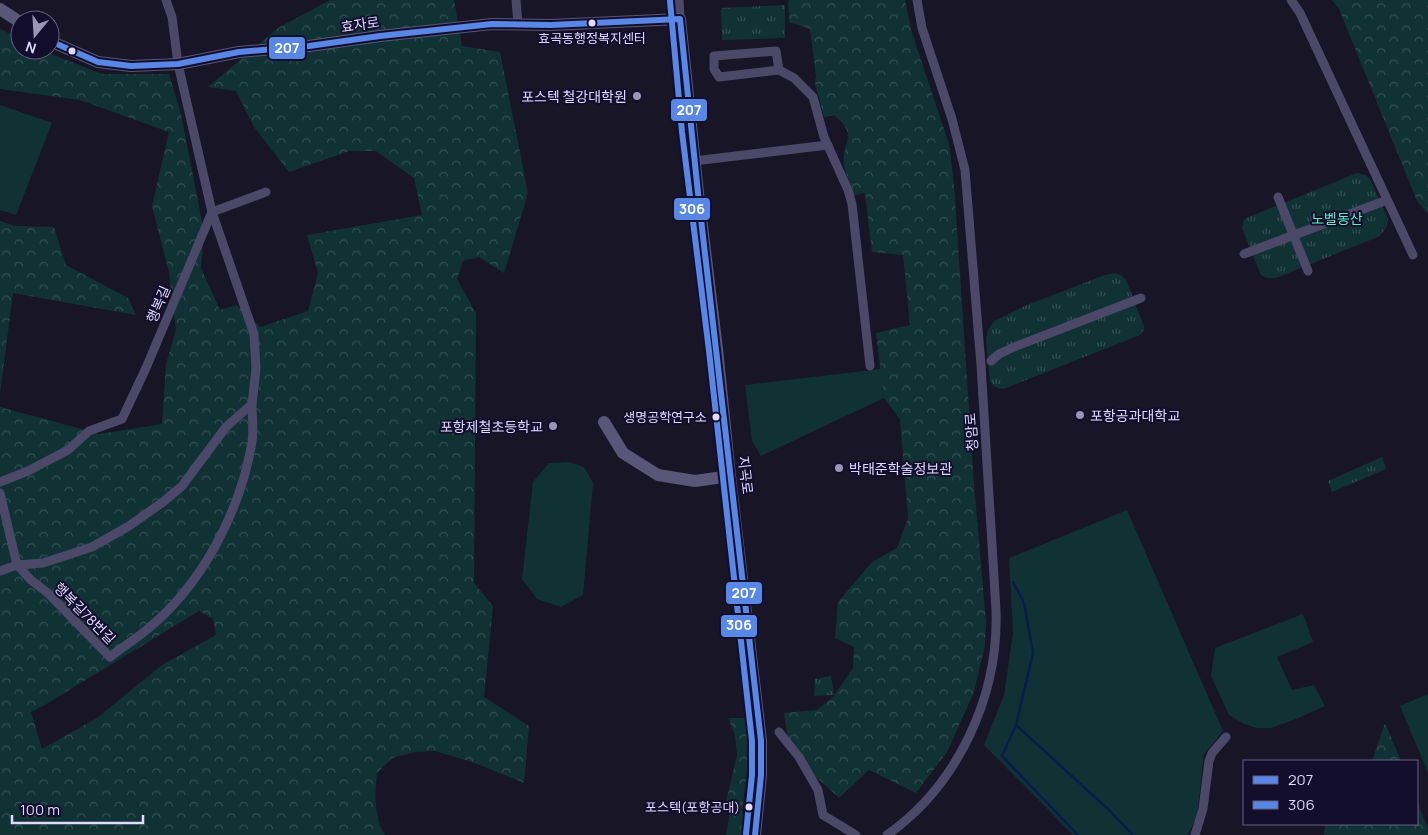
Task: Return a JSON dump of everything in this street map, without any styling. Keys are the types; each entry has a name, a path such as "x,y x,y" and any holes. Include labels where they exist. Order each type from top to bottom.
{"street":[{"path":"166,0 172,17 178,64 212,212 266,192"},
{"path":"516,0 518,24"},
{"name":"지곡로","path":"679,0 694,162 718,349 730,476 762,741 761,776 755,835"},
{"name":"청암로","path":"887,835 907,821 930,796 960,754 984,698 995,655 997,636 983,402 965,170 952,119 922,28 917,0"},
{"path":"1291,0 1300,13 1413,255"},
{"name":"효자로","path":"60,45 98,62 113,65 178,64 239,52 309,46 492,24 551,25 680,19"},
{"path":"779,70 776,51 714,56 714,69 719,77 779,70 794,78 814,97 817,114 828,145 848,190 852,204 870,366"},
{"path":"694,162 828,145"},
{"path":"1278,197 1308,271"},
{"path":"1244,254 1387,200"},
{"name":"행복길78번길","path":"17,565 31,580 49,594 110,657 145,631 170,607 193,581 220,539 238,498 252,441 252,404 256,369 254,334 212,212"},
{"name":"행복길","path":"0,482 28,471 68,450 89,431 122,419 146,368 212,212"},
{"path":"991,361 999,354 1014,347 1142,298"},
{"path":"0,571 17,565 43,562 92,547 129,526 182,486 226,427 252,404"},
{"path":"604,422 623,453 658,475 695,481 730,476"},
{"path":"0,492 17,565"},
{"path":"778,732 799,756 818,790 823,815 856,835"},
{"path":"1195,835 1203,809 1209,761 1212,753 1226,737"}],"green space":[{"path":"330,0 454,0 462,46 500,52 528,193 504,273 479,257 463,261 457,279 476,313 474,583 493,606 484,697 529,726 524,783 472,762 435,751 415,752 392,758 377,773 375,797 377,813 385,835 0,835 0,407 100,434 162,424 166,364 176,330 169,272 152,206 169,132 80,100 0,89 0,29 10,34 10,60 60,60 60,57 102,74 169,74 181,114 204,232 201,268 220,310 237,305 260,327 308,311 318,273 307,235 422,215 414,178 376,151 349,151 289,172 254,127 236,91 208,87 278,28","holes":["199,611 213,619 216,635 162,665 97,718 42,749 31,712"]},
{"path":"788,0 905,0 912,33 949,144 954,184 974,484 986,622 985,645 974,692 947,752 916,793 869,770 839,798 790,753 784,713 817,710 833,697 853,668 854,647 835,638 838,602 872,562 897,548 908,518 900,419 884,398 876,333 910,325 903,255 872,252 865,193 854,195 844,165 848,139 846,128 834,115 824,117 815,83 816,76 810,29 789,22"},
{"path":"1332,0 1428,0 1428,214 1417,201 1339,9"},
{"path":"785,5 785,38 722,40 721,8"},
{"path":"0,105 52,123 16,215 0,210"},
{"name":"노벨동산","path":"1357,173 1366,175 1370,179 1388,219 1387,226 1380,236 1276,278 1266,278 1261,275 1242,228 1244,219"},
{"path":"0,221 15,226 54,227 66,265 128,298 136,315 13,293 0,394"},
{"path":"1115,273 1121,275 1126,280 1144,326 1144,330 1140,335 1006,388 996,388 993,385 990,381 986,339 988,330 994,321 1027,305 1105,275"},
{"path":"881,369 884,398 761,456 752,441 745,385"},
{"path":"1382,457 1386,469 1332,492 1328,481"},
{"path":"569,462 584,467 593,483 583,595 561,607 537,599 522,579 533,482 549,463"},
{"path":"1127,510 1223,731 1204,754 1197,816 1188,835 1073,835 984,745 1004,695 1013,633 1009,558"},
{"path":"1303,614 1313,642 1277,657 1292,690 1314,685 1325,706 1271,728 1257,728 1244,724 1229,715 1211,676 1215,648"},
{"path":"831,676 834,695 814,696 815,679"},
{"path":"1428,694 1428,773 1400,706"},
{"path":"728,718 746,718 750,747 742,811 744,818 743,835 726,835 730,812 726,802 737,755 735,735"},
{"path":"1385,723 1401,760 1372,760"},
{"path":"1418,804 1428,829 1428,835 1324,835 1325,825 1418,825"}],"waterway":[{"path":"1013,582 1024,603 1033,653 1016,725 1002,756 1078,835"},
{"path":"1016,725 1109,810 1133,835"}],"transit line":[{"name":"306","path":"670,1 682,132 709,351 752,741 752,775 746,834"},
{"name":"207","path":"60,45 98,62 131,66 178,64 239,52 309,46 492,24 551,25 680,19 698,193 761,741 761,775 755,835"}],"place":[{"name":"효곡동행정복지센터","path":"592,23"},
{"name":"포스텍 철강대학원","path":"637,96"},
{"name":"포항공과대학교","path":"1080,415"},
{"name":"생명공학연구소","path":"716,417"},
{"name":"포항제철초등학교","path":"553,426"},
{"name":"박태준학술정보관","path":"839,468"},
{"name":"포스텍(포항공대)","path":"749,807"}]}
